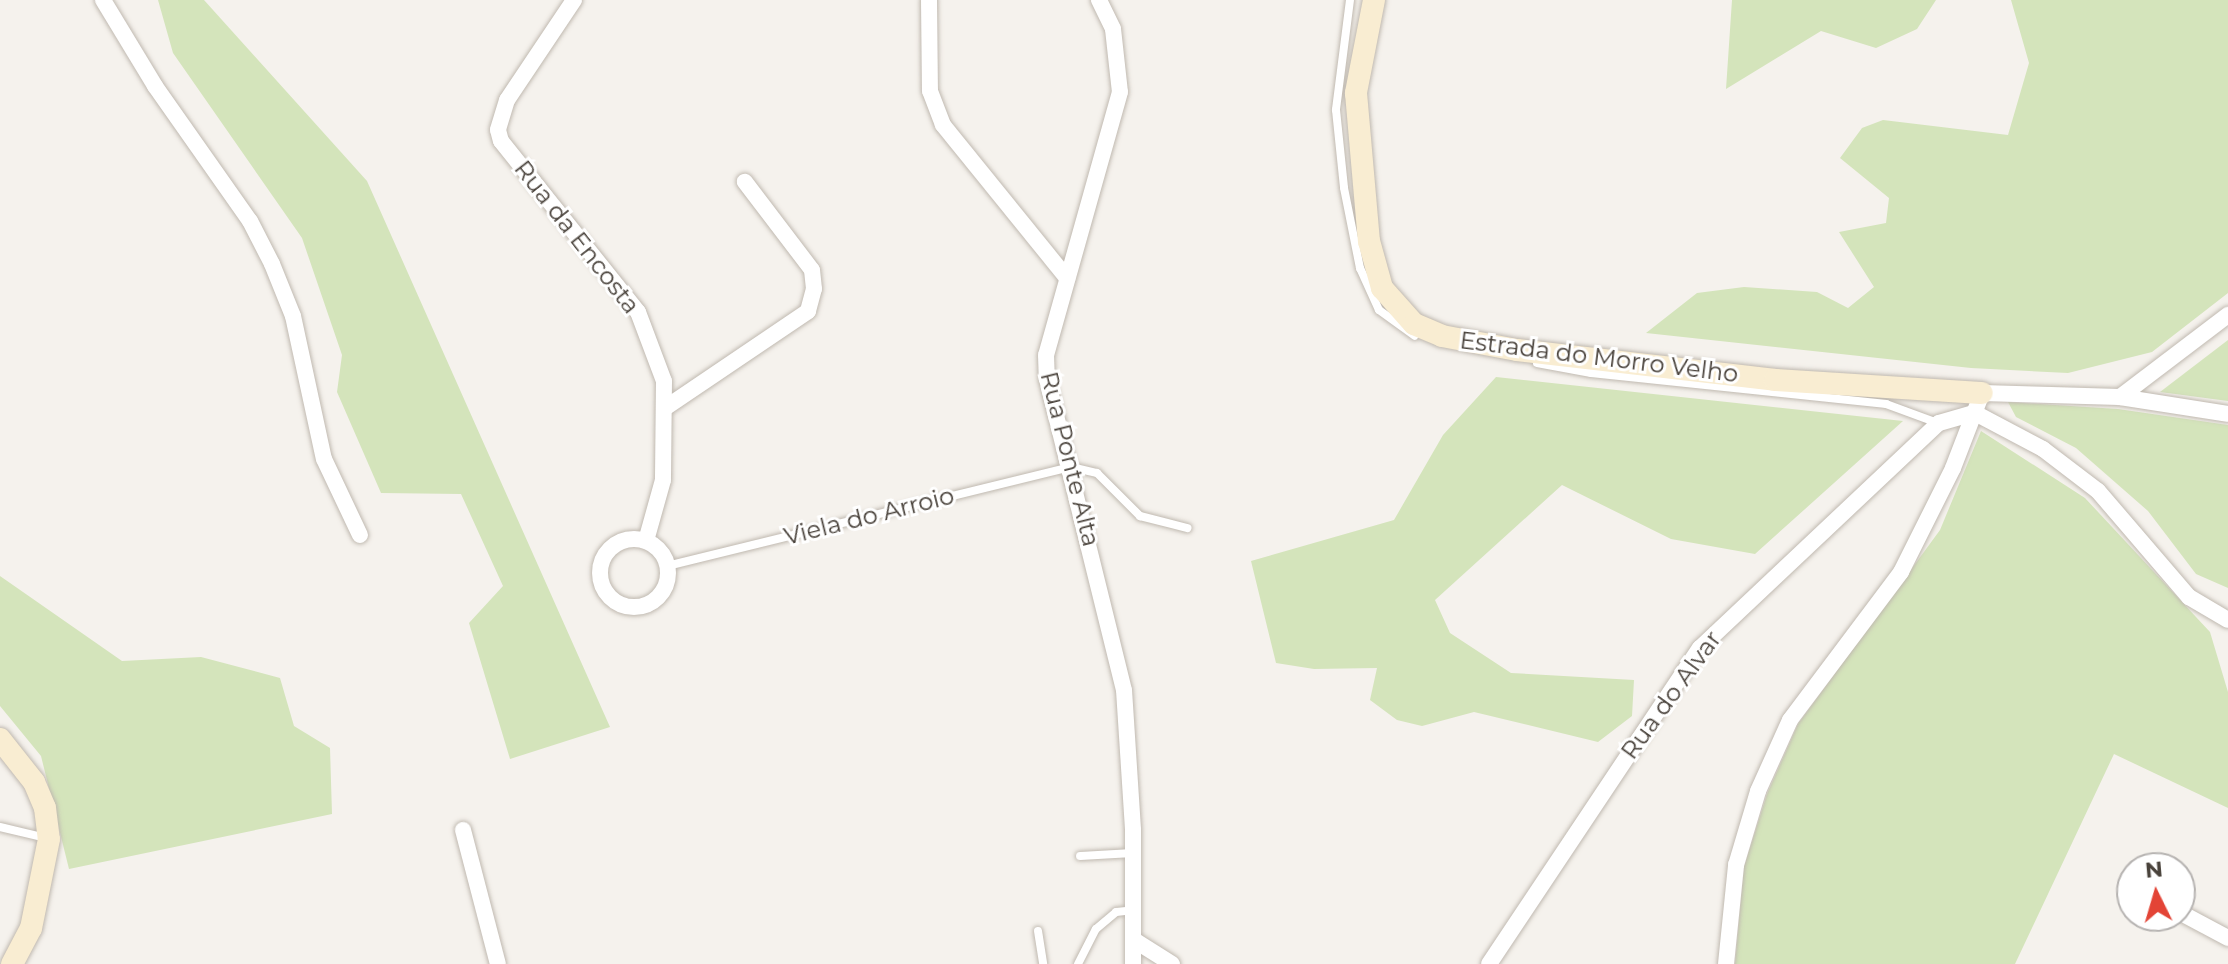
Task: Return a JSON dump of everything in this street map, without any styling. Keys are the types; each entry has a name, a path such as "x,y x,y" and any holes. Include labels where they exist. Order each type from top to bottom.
{"street":[{"path":"103,0 155,86 250,221 272,264 293,316 324,459 360,535"},
{"name":"Rua da Encosta","path":"574,0 507,100 498,130 501,141 638,312 664,381 663,480 646,541"},
{"path":"929,0 930,91 943,125 1067,278"},
{"name":"Rua Ponte Alta","path":"1099,0 1113,29 1120,92 1046,355 1047,379 1124,690 1133,853 1133,964"},
{"name":"Estrada do Morro Velho","path":"1374,0 1356,93 1369,241 1382,288 1414,324 1442,336 1517,350 1979,403"},
{"path":"665,408 808,311 814,289 812,270 745,182"},
{"path":"2120,397 2228,315"},
{"name":"Rua do Alvar","path":"1489,964 1700,648 1939,423 1979,403 2120,397 2228,414"},
{"path":"1726,964 1736,865 1758,791 1790,720 1901,572 1979,403 2098,491 2189,597 2228,620"},
{"path":"646,541 667,566 664,591 655,601 630,608 607,596 601,585 602,559 620,542 646,541"},
{"path":"0,739 34,782 45,808 49,839 31,928 12,964"},
{"path":"463,830 498,964"},
{"path":"2196,921 2228,938"},
{"path":"1134,940 1172,964"}],"lane":[{"path":"1350,0 1336,110 1344,188 1360,268 1379,310 1404,331 1426,341 1591,373 1886,404 1939,423"},
{"path":"1071,467 1097,473 1140,516 1187,528"},
{"name":"Viela do Arroio","path":"667,566 1071,467"},
{"path":"0,827 49,839"},
{"path":"1080,856 1133,853"},
{"path":"1078,964 1096,929 1116,912 1134,910"},
{"path":"1038,931 1043,964"}],"green space":[{"path":"158,0 204,0 367,181 610,727 510,759 469,623 503,586 461,494 381,493 337,392 342,355 302,238 173,53"},
{"path":"1732,0 1936,0 1917,29 1876,48 1821,31 1726,89"},
{"path":"2011,0 2228,0 2228,293 2152,352 2068,373 1971,368 1646,333 1697,293 1744,287 1817,292 1848,308 1874,287 1839,232 1886,223 1889,198 1840,158 1862,128 1883,120 2008,135 2029,63"},
{"path":"2228,340 2228,401 2160,392"},
{"path":"1496,377 1903,421 1755,554 1671,539 1562,485 1435,600 1450,633 1511,673 1634,680 1632,716 1598,742 1474,712 1422,726 1397,720 1370,700 1377,668 1314,669 1276,663 1251,561 1394,520 1443,435"},
{"path":"2008,402 2118,409 2228,425 2228,588 2196,574 2148,511 2076,448 2016,417"},
{"path":"1981,431 2085,498 2210,632 2228,692 2228,808 2114,754 2015,964 1735,964 1744,867 1767,794 1798,724 1940,530"},
{"path":"0,576 122,661 201,657 280,678 294,726 330,748 332,814 69,869 41,756 0,706"}]}
